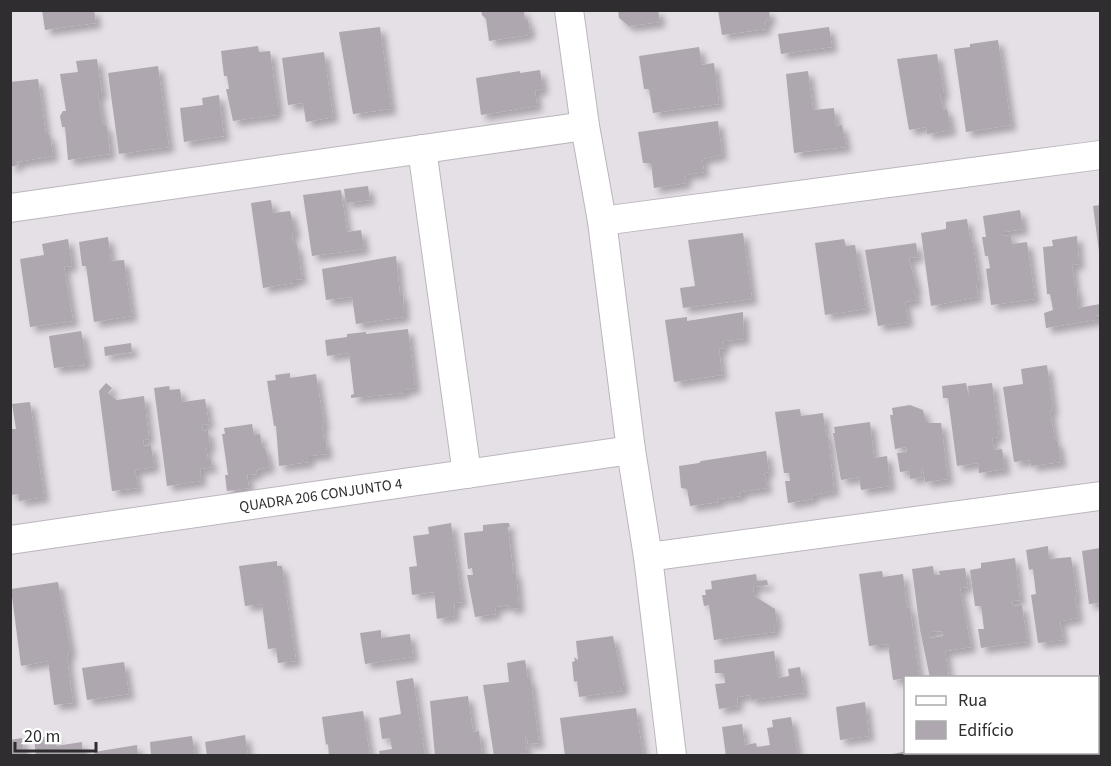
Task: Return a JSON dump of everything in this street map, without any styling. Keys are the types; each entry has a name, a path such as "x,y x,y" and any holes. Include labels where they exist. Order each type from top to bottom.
{"street":[{"path":"570,10 585,126 602,221 631,450 648,557 672,756"},
{"path":"10,208 585,126"},
{"path":"422,150 467,474"},
{"path":"602,221 1101,155"},
{"name":"QUADRA 206 CONJUNTO 4","path":"10,540 631,450"},
{"path":"648,557 1101,496"}],"building":[{"path":"42,10 94,10 96,23 45,30"},
{"path":"481,10 524,10 530,32 528,35 489,41 486,19"},
{"path":"618,10 658,10 660,22 629,26 619,18"},
{"path":"718,10 769,10 770,20 765,21 766,29 722,35"},
{"path":"380,27 391,109 353,114 339,32"},
{"path":"829,27 832,47 781,54 778,34"},
{"path":"998,40 1011,125 966,132 954,49"},
{"path":"258,46 259,52 270,51 278,109 276,109 276,115 233,121 221,51"},
{"path":"699,47 702,65 714,63 719,104 653,113 649,89 644,89 639,56"},
{"path":"324,52 333,117 306,122 303,103 288,105 282,58"},
{"path":"937,54 944,94 940,94 943,110 947,109 951,130 927,134 926,127 909,130 897,59"},
{"path":"97,59 102,94 98,94 103,126 107,126 110,154 68,160 65,127 62,127 60,116 63,111 66,111 60,74 78,72 76,61"},
{"path":"158,66 169,147 119,154 108,73"},
{"path":"540,70 543,89 535,91 537,106 481,115 476,78"},
{"path":"808,71 813,110 834,108 836,126 842,125 846,147 794,153 786,74"},
{"path":"38,79 46,135 50,135 53,156 17,162 18,165 10,167 10,82"},
{"path":"219,95 224,136 184,142 180,108 203,105 202,98"},
{"path":"718,121 722,155 702,159 704,172 685,175 686,183 654,188 651,163 643,163 638,132"},
{"path":"368,186 370,200 346,203 344,189"},
{"path":"341,190 347,232 361,230 364,249 312,256 303,195"},
{"path":"271,200 273,213 290,211 295,231 292,234 293,245 297,245 302,279 293,280 293,283 263,288 251,203"},
{"path":"1100,205 1100,251 1099,251 1093,206"},
{"path":"1020,210 1023,229 1004,232 1004,236 1011,235 1012,244 1027,242 1035,299 991,305 986,269 990,268 988,256 985,256 982,237 986,237 983,216"},
{"path":"967,219 979,284 976,284 978,297 931,306 921,233 946,229 946,222"},
{"path":"743,233 752,299 683,308 680,288 695,286 688,240"},
{"path":"1077,236 1079,264 1072,265 1078,308 1100,304 1100,315 1095,316 1095,320 1046,328 1044,313 1053,310 1050,294 1047,294 1043,247 1053,246 1052,240"},
{"path":"108,237 111,261 124,260 132,316 94,322 86,266 82,266 79,242"},
{"path":"68,239 72,266 64,267 73,321 30,327 20,259 44,255 42,244"},
{"path":"844,239 846,246 855,245 866,309 825,315 815,243"},
{"path":"916,243 918,257 909,258 917,290 914,290 917,300 905,302 908,322 878,326 865,250"},
{"path":"396,256 400,295 403,294 404,317 356,324 352,297 326,300 322,269"},
{"path":"743,312 744,339 723,341 724,348 719,349 722,375 674,382 665,320 687,317 687,321"},
{"path":"408,329 415,388 404,390 404,393 351,398 354,394 349,353 327,356 325,340 347,337 347,334"},
{"path":"81,331 87,361 84,365 54,368 49,336"},
{"path":"131,343 132,352 105,356 104,347"},
{"path":"1047,365 1053,410 1050,411 1061,462 1031,466 1030,460 1014,462 1003,387 1023,384 1021,369"},
{"path":"290,373 290,378 316,374 327,454 309,456 309,462 279,466 276,426 274,426 267,381 276,380 275,375"},
{"path":"106,383 112,388 108,393 117,400 144,396 149,439 143,440 144,446 151,445 154,467 135,470 138,488 112,491 99,391"},
{"path":"966,383 969,397 968,386 992,383 999,437 992,438 994,450 1002,449 1005,469 979,473 978,463 957,466 948,398 943,398 942,386"},
{"path":"169,386 170,390 180,389 182,402 205,399 209,424 202,425 203,431 208,430 210,447 206,447 208,460 211,460 212,467 200,469 201,481 167,486 154,388"},
{"path":"30,402 44,497 19,501 19,494 10,495 10,429 16,429 12,404"},
{"path":"910,405 923,410 925,419 929,423 941,423 948,479 925,482 923,467 921,468 922,477 910,479 909,471 900,472 897,453 907,452 906,447 895,449 890,415 893,415 892,408"},
{"path":"800,409 801,416 823,413 826,436 828,435 834,491 812,495 813,499 788,503 785,481 790,481 789,473 784,473 775,412"},
{"path":"870,422 874,458 887,456 890,486 861,490 859,477 841,480 833,433 835,433 834,427"},
{"path":"252,424 254,435 260,434 262,447 265,448 270,467 256,470 257,474 247,475 249,488 227,491 225,475 228,475 222,434 225,434 224,428"},
{"path":"766,451 769,472 764,473 767,488 740,492 741,496 718,499 719,502 690,506 687,489 681,488 679,466"},
{"path":"451,523 462,602 454,603 455,616 437,619 434,592 412,595 409,567 417,566 413,536 429,534 428,527"},
{"path":"509,523 510,527 508,527 513,573 516,572 519,608 510,609 509,605 495,607 496,614 475,617 467,575 473,575 472,568 468,569 464,533 483,531 483,525"},
{"path":"1048,546 1049,559 1071,557 1078,618 1060,621 1063,640 1038,643 1031,595 1036,594 1033,569 1029,570 1026,550"},
{"path":"1100,548 1100,603 1089,604 1082,551"},
{"path":"1015,558 1020,600 1012,601 1013,606 1022,605 1027,642 981,648 978,629 984,629 981,606 975,606 970,570 981,568 981,563"},
{"path":"277,561 277,566 282,566 296,661 278,663 276,648 268,649 262,604 245,606 239,566"},
{"path":"933,566 934,575 940,575 939,571 965,568 968,587 960,588 971,647 945,651 949,676 930,676 920,630 912,569","holes":["942,631 943,636 930,638 930,632"]},
{"path":"882,571 883,577 903,574 907,608 910,607 919,676 904,676 904,679 893,680 888,644 869,646 859,574"},
{"path":"756,574 757,581 767,580 768,585 753,587 754,596 775,609 777,625 774,626 775,632 714,640 709,605 704,606 702,595 706,595 705,590 712,589 711,581"},
{"path":"58,582 71,652 68,652 69,658 67,658 73,703 54,705 48,661 21,666 11,589"},
{"path":"381,630 381,638 410,634 413,657 365,664 360,633"},
{"path":"613,636 624,687 621,691 579,697 577,681 574,682 572,662 575,661 574,657 578,660 576,641"},
{"path":"774,651 778,678 789,676 788,669 800,667 804,693 751,700 750,695 737,697 738,706 719,709 715,684 725,683 724,673 715,673 714,660"},
{"path":"525,660 528,679 531,682 539,743 528,744 527,737 525,738 527,753 494,756 483,685 509,682 507,663"},
{"path":"124,662 129,694 87,700 82,668"},
{"path":"413,678 425,756 380,756 379,751 392,749 390,738 382,739 379,718 401,714 396,681"},
{"path":"468,696 473,732 479,731 482,756 435,756 430,701"},
{"path":"865,702 869,736 840,740 836,707"},
{"path":"636,708 643,756 565,756 560,718"},
{"path":"363,711 370,756 329,756 322,717"},
{"path":"791,717 798,756 726,756 722,727 742,724 745,745 756,743 757,747 770,745 767,728 773,727 772,720"},
{"path":"54,735 56,746 82,742 83,756 36,756 34,739"},
{"path":"245,735 248,756 207,756 205,742"},
{"path":"192,736 195,756 151,756 150,742"},
{"path":"22,738 24,756 10,756 10,740"},
{"path":"137,745 138,756 95,756 94,752"},
{"path":"904,751 904,754 930,754 930,756 884,756"},
{"path":"938,754 982,754 982,756 938,756"},
{"path":"996,754 1045,754 1045,756 996,756"},
{"path":"1054,754 1098,754 1099,756 1055,756"}]}
